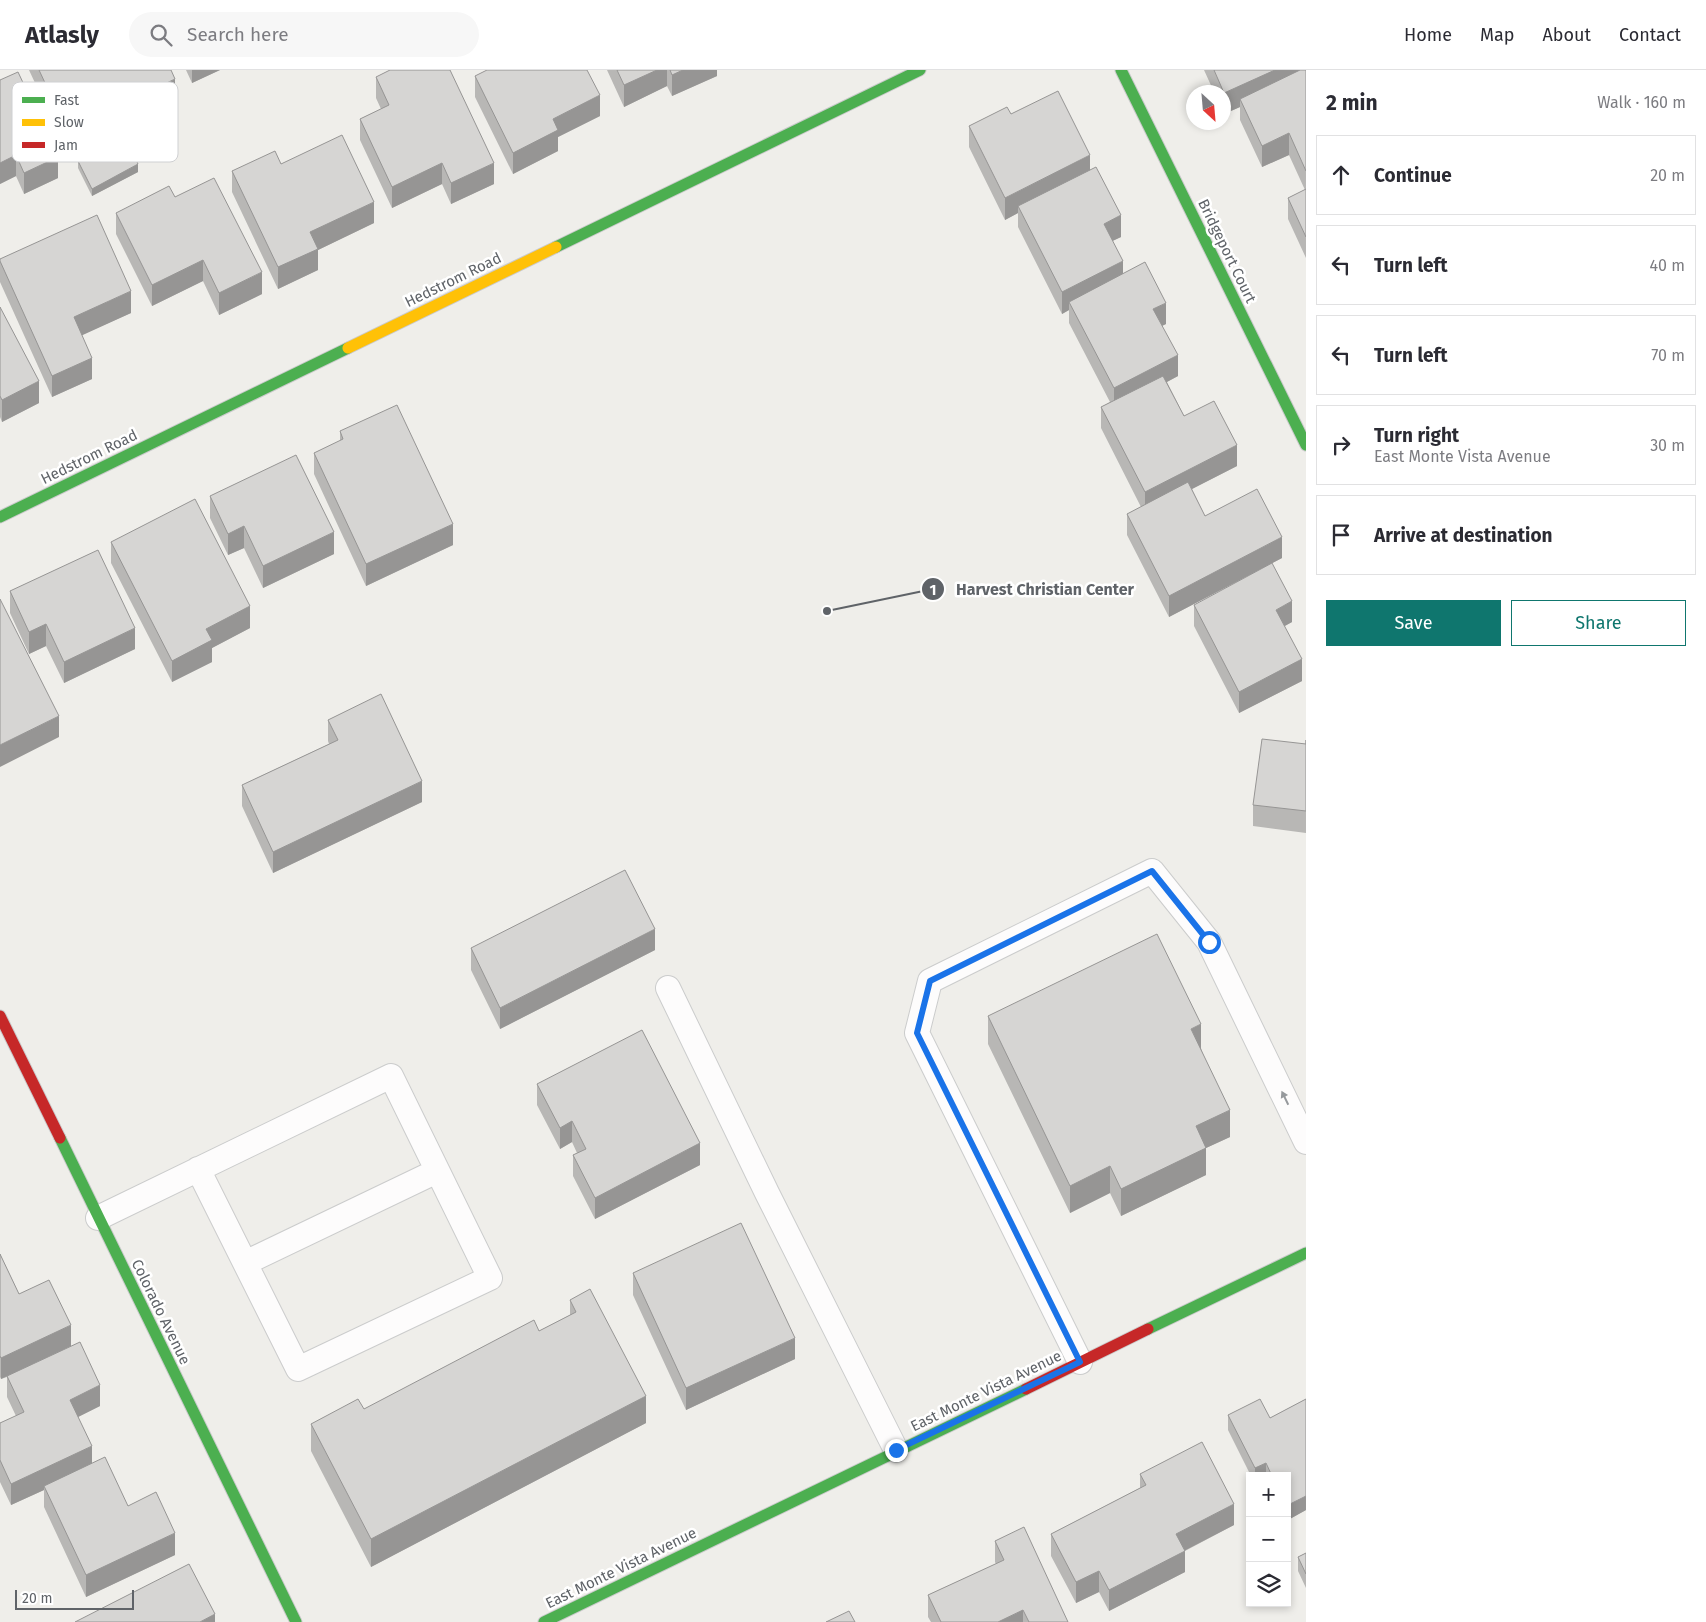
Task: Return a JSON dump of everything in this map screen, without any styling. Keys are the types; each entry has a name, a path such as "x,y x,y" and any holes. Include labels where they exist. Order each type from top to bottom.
{"street":[{"name":"Hedstrom Road","path":"0,517 920,70"},
{"name":"Bridgeport Court","path":"1121,70 1306,445"},
{"name":"Colorado Avenue","path":"0,1016 296,1622"},
{"name":"East Monte Vista Avenue","path":"544,1622 1306,1253"}],"lane":[{"path":"1080,1362 917,1033 930,981 1152,871 1209,942 1306,1142"},
{"path":"668,988 767,1193 896,1450"},
{"path":"98,1218 198,1169 390,1076 490,1278 298,1368 198,1169"},
{"path":"245,1264 437,1171"}],"building":[{"path":"39,70 171,70 175,79 169,82 45,82"},
{"path":"390,70 450,70 494,163 451,183 442,163 392,187 360,119 389,105 376,77"},
{"path":"487,70 587,70 600,95 553,119 558,130 513,153 475,76"},
{"path":"617,70 657,70 624,85"},
{"path":"670,70 683,70 672,75"},
{"path":"1214,70 1275,70 1231,90 1231,85 1221,85"},
{"path":"1300,70 1306,70 1306,171 1289,133 1262,146 1240,99"},
{"path":"18,72 23,82 12,82 12,157 0,163 0,80"},
{"path":"1058,91 1090,155 1005,198 969,126 1007,107 1011,114"},
{"path":"342,135 374,202 310,232 318,249 278,267 232,171 275,151 281,164"},
{"path":"19,162 47,162 24,173"},
{"path":"78,162 137,162 138,164 92,189"},
{"path":"1096,167 1121,215 1104,224 1123,261 1062,292 1018,206"},
{"path":"214,178 262,272 219,293 203,260 152,285 116,213 169,186 175,197"},
{"path":"1306,189 1306,237 1288,198"},
{"path":"97,215 131,291 74,317 92,358 52,376 0,259"},
{"path":"1145,262 1166,303 1153,309 1178,355 1114,388 1069,302"},
{"path":"0,307 39,381 2,400 0,396"},
{"path":"1163,376 1184,416 1214,401 1237,445 1145,492 1101,407"},
{"path":"397,405 453,524 366,564 314,453 343,439 340,431"},
{"path":"296,455 334,532 263,566 244,526 228,534 210,496"},
{"path":"1188,482 1205,516 1257,489 1282,537 1169,596 1127,514"},
{"path":"195,499 250,606 206,629 212,640 172,661 111,542"},
{"path":"98,550 135,628 64,662 46,624 29,632 10,591"},
{"path":"1272,563 1292,601 1276,610 1302,659 1239,692 1194,605"},
{"path":"0,599 59,716 0,745"},
{"path":"381,694 422,781 273,852 242,785 338,740 328,720"},
{"path":"1262,739 1306,744 1306,811 1253,805"},
{"path":"625,870 655,929 500,1008 471,948"},
{"path":"1157,934 1201,1024 1191,1029 1230,1110 1196,1126 1206,1148 1121,1189 1110,1166 1070,1186 988,1016"},
{"path":"642,1030 700,1143 595,1198 573,1155 586,1149 572,1121 560,1128 537,1084"},
{"path":"741,1223 795,1338 686,1388 633,1273"},
{"path":"0,1254 19,1294 49,1280 71,1325 1,1358 0,1356"},
{"path":"590,1289 646,1396 371,1539 311,1424 358,1399 364,1409 534,1320 539,1331 576,1312 570,1300"},
{"path":"80,1342 100,1385 70,1400 92,1446 11,1484 0,1460 0,1423 24,1412 7,1376"},
{"path":"1260,1399 1270,1418 1306,1399 1306,1496 1291,1504 1291,1472 1270,1472 1266,1463 1255,1468 1228,1415"},
{"path":"1202,1442 1234,1504 1176,1534 1185,1551 1109,1590 1099,1571 1076,1582 1051,1534 1146,1485 1140,1474"},
{"path":"105,1457 128,1506 156,1492 175,1533 86,1575 44,1486"},
{"path":"1024,1527 1068,1622 1029,1622 1023,1610 998,1622 941,1622 928,1595 1004,1560 995,1541"},
{"path":"1306,1553 1306,1574 1298,1557"},
{"path":"189,1564 215,1614 200,1622 75,1622"},
{"path":"849,1611 855,1622 826,1622"}],"traffic: fast":[{"path":"556,247 920,70"},
{"path":"1121,70 1306,445"},
{"path":"0,517 348,348"},
{"path":"60,1138 296,1622"},
{"path":"1148,1329 1306,1253"},
{"path":"544,1622 1026,1389"}],"traffic: slow":[{"path":"348,348 556,247"}],"traffic: jam":[{"path":"0,1016 60,1138"},
{"path":"1026,1389 1148,1329"}],"place":[{"name":"Harvest Christian Center","path":"827,611"}],"route":[{"path":"896,1450 1080,1362 917,1033 930,981 1152,871 1209,942"}]}
